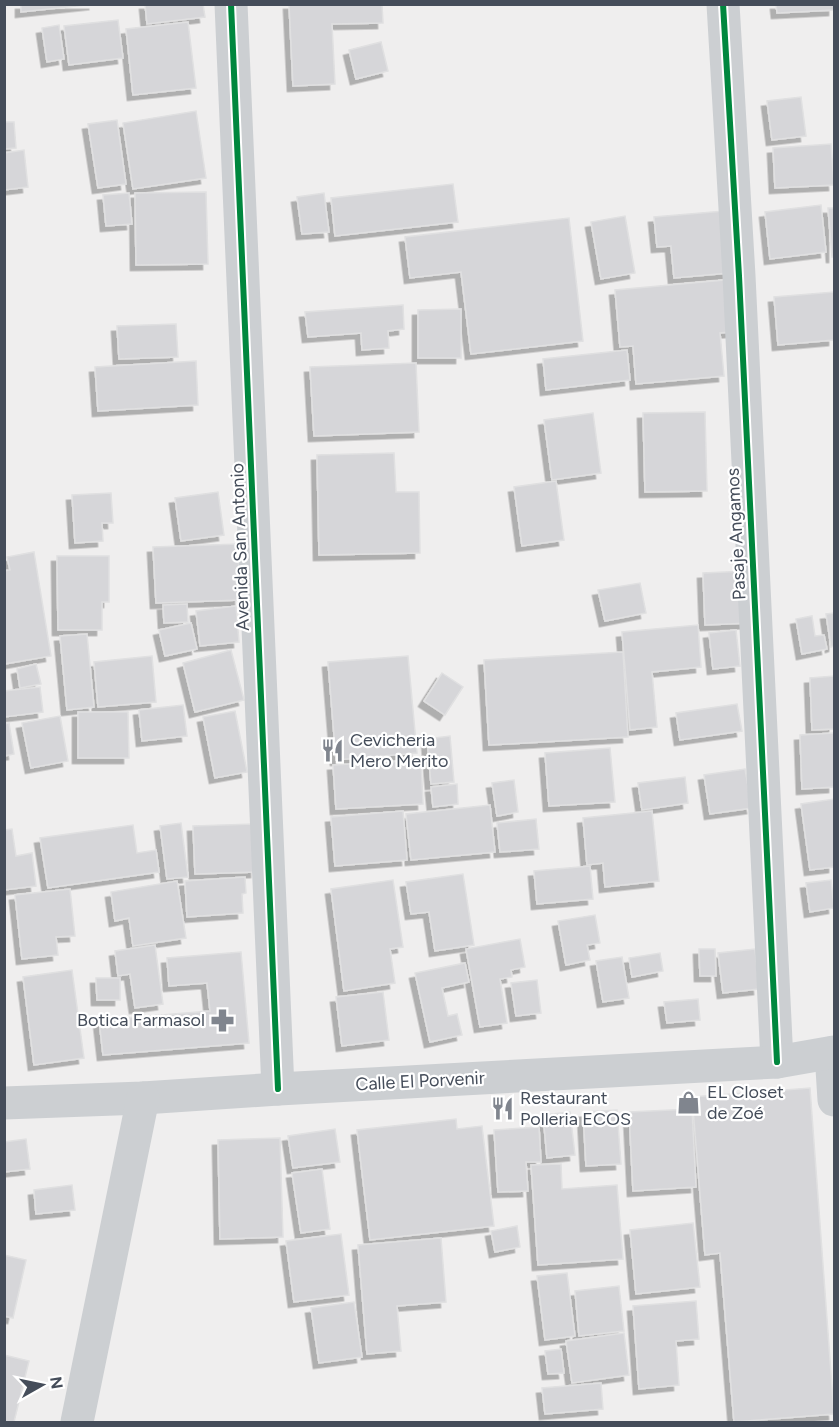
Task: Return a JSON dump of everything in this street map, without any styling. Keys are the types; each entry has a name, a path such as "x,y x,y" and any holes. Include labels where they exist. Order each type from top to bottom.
{"street":[{"name":"Avenida San Antonio","path":"231,4 278,1089"},
{"name":"Pasaje Angamos","path":"723,4 777,1062"},
{"name":"Calle El Porvenir","path":"4,1103 143,1098 777,1062 833,1053"},
{"path":"833,1053 834,1100"},
{"path":"77,1422 143,1098"}],"building":[{"path":"21,4 95,4 21,12"},
{"path":"145,4 203,4 205,17 147,24"},
{"path":"289,4 382,4 383,23 332,24 335,84 293,86"},
{"path":"776,4 834,4 834,10 777,13"},
{"path":"118,20 123,58 69,65 64,26"},
{"path":"188,22 196,88 133,95 126,29"},
{"path":"59,25 64,59 47,62 42,28"},
{"path":"381,42 388,71 356,79 349,50"},
{"path":"801,97 806,136 772,140 767,101"},
{"path":"196,111 206,178 133,189 123,123"},
{"path":"117,120 126,184 98,188 88,124"},
{"path":"4,122 14,122 16,148 4,149"},
{"path":"831,144 834,185 775,188 773,148"},
{"path":"24,150 28,187 4,190 4,153"},
{"path":"453,184 458,222 335,236 331,198"},
{"path":"206,192 208,264 136,265 135,193"},
{"path":"129,193 132,224 106,226 103,195"},
{"path":"324,193 329,232 302,234 297,197"},
{"path":"821,205 826,252 770,259 765,212"},
{"path":"828,208 834,208 834,257 832,257"},
{"path":"724,211 729,273 674,278 671,246 657,247 654,217"},
{"path":"625,216 635,273 601,279 591,222"},
{"path":"569,218 583,341 471,354 461,272 410,278 405,237"},
{"path":"736,279 741,331 720,333 724,376 636,384 633,346 620,347 615,290"},
{"path":"834,292 834,340 778,345 774,297"},
{"path":"403,305 404,329 388,331 389,348 362,350 361,333 308,337 305,312"},
{"path":"461,309 461,358 418,358 418,310"},
{"path":"176,324 178,357 119,359 117,326"},
{"path":"627,350 630,380 546,390 543,359"},
{"path":"196,361 198,405 98,411 95,367"},
{"path":"416,363 419,432 314,436 310,367"},
{"path":"705,412 707,491 645,492 643,413"},
{"path":"593,413 601,473 552,480 544,420"},
{"path":"394,453 396,492 419,492 420,553 319,555 317,455"},
{"path":"556,481 564,540 522,546 514,487"},
{"path":"218,492 224,535 181,541 175,498"},
{"path":"111,493 113,523 102,523 103,541 75,543 72,495"},
{"path":"238,544 240,600 156,603 153,547"},
{"path":"34,552 51,656 4,664 4,571 10,570 7,557"},
{"path":"57,556 109,556 109,602 102,602 102,630 58,630"},
{"path":"747,571 749,623 705,625 703,573"},
{"path":"640,583 646,613 605,621 598,590"},
{"path":"187,604 188,622 164,623 163,605"},
{"path":"236,606 239,642 200,646 196,611"},
{"path":"834,613 834,646 831,647 826,614"},
{"path":"812,616 815,636 824,635 827,649 802,654 796,619"},
{"path":"191,623 197,649 165,656 159,630"},
{"path":"698,625 701,667 652,672 657,727 630,730 622,632"},
{"path":"736,630 740,666 713,669 709,633"},
{"path":"87,634 94,707 67,710 60,636"},
{"path":"231,650 244,700 195,712 183,663"},
{"path":"623,652 628,737 489,745 484,660"},
{"path":"152,656 156,702 98,707 94,662"},
{"path":"408,656 417,753 336,760 328,662"},
{"path":"36,664 41,684 20,688 17,669"},
{"path":"442,673 463,687 445,715 424,701"},
{"path":"834,676 834,729 812,730 810,678"},
{"path":"40,687 43,712 4,717 4,691"},
{"path":"737,704 742,731 680,740 676,713"},
{"path":"183,705 187,736 142,741 139,710"},
{"path":"235,711 247,772 215,778 203,717"},
{"path":"78,712 128,712 129,758 78,758"},
{"path":"60,716 68,761 31,768 22,723"},
{"path":"9,723 14,754 4,756 4,724"},
{"path":"834,733 834,787 802,789 800,735"},
{"path":"450,736 454,782 431,784 427,739"},
{"path":"610,748 615,802 549,806 545,753"},
{"path":"421,760 423,804 336,809 333,765"},
{"path":"745,769 752,808 710,814 704,775"},
{"path":"685,777 688,803 642,810 638,783"},
{"path":"514,780 518,812 497,816 492,783"},
{"path":"457,784 458,804 433,807 431,787"},
{"path":"834,799 834,867 810,870 801,804"},
{"path":"490,805 495,852 411,860 406,814"},
{"path":"403,811 407,860 335,866 331,817"},
{"path":"652,811 659,881 605,887 603,863 587,865 583,818"},
{"path":"536,819 539,849 500,852 497,823"},
{"path":"181,823 188,877 167,879 160,826"},
{"path":"254,824 256,872 195,874 193,826"},
{"path":"133,825 137,853 156,850 159,872 48,888 40,838"},
{"path":"12,829 16,856 32,853 36,886 4,890 4,830"},
{"path":"590,866 593,899 537,904 534,871"},
{"path":"463,874 474,945 435,951 429,912 411,914 406,882"},
{"path":"245,877 246,893 242,894 243,913 187,917 185,881"},
{"path":"393,880 403,947 390,949 395,983 344,991 331,889"},
{"path":"831,880 834,908 810,912 806,883"},
{"path":"177,881 186,938 133,946 129,918 115,921 111,892"},
{"path":"70,889 75,936 56,937 58,955 22,959 15,895"},
{"path":"595,915 600,943 587,945 590,960 566,965 558,921"},
{"path":"520,939 525,967 511,970 512,977 500,979 507,1023 480,1027 466,949"},
{"path":"155,945 163,1004 135,1008 130,974 118,976 115,951"},
{"path":"699,949 715,949 716,976 700,976"},
{"path":"755,949 759,989 723,993 718,953"},
{"path":"241,952 249,1043 103,1055 99,1020 210,1011 207,983 169,986 167,958"},
{"path":"660,953 663,971 632,977 629,958"},
{"path":"622,957 629,998 603,1002 596,961"},
{"path":"465,963 469,982 442,988 448,1016 457,1014 462,1035 430,1042 415,973"},
{"path":"72,970 84,1058 34,1065 23,977"},
{"path":"96,978 120,978 120,1000 97,1000"},
{"path":"537,980 541,1013 516,1016 511,983"},
{"path":"383,992 389,1040 342,1046 336,997"},
{"path":"698,999 700,1020 667,1023 664,1002"},
{"path":"810,1088 834,1414 734,1422 720,1253 705,1255 692,1097"},
{"path":"692,1109 696,1187 633,1191 629,1112"},
{"path":"617,1110 621,1164 586,1166 583,1112"},
{"path":"570,1112 575,1155 547,1158 543,1115"},
{"path":"456,1119 457,1129 482,1126 494,1226 370,1240 357,1130"},
{"path":"539,1127 541,1162 526,1162 528,1191 498,1192 494,1130"},
{"path":"335,1129 340,1162 293,1168 288,1136"},
{"path":"280,1138 283,1237 220,1239 218,1140"},
{"path":"26,1139 30,1169 4,1172 4,1142"},
{"path":"561,1164 562,1189 617,1185 623,1259 538,1265 531,1165"},
{"path":"322,1169 330,1229 301,1233 292,1173"},
{"path":"72,1185 75,1210 36,1214 34,1190"},
{"path":"693,1223 700,1287 636,1294 630,1230"},
{"path":"517,1226 520,1247 495,1252 491,1231"},
{"path":"341,1234 349,1295 294,1302 286,1241"},
{"path":"441,1238 446,1302 397,1306 401,1351 367,1354 358,1245"},
{"path":"4,1255 26,1260 13,1318 4,1316"},
{"path":"567,1273 575,1336 545,1340 537,1276"},
{"path":"619,1286 624,1331 579,1336 575,1291"},
{"path":"696,1301 699,1339 676,1341 679,1385 639,1389 633,1306"},
{"path":"354,1302 362,1357 319,1363 311,1308"},
{"path":"624,1333 629,1375 572,1383 566,1341"},
{"path":"561,1349 564,1373 548,1374 545,1351"},
{"path":"4,1355 29,1361 14,1422 4,1422"},
{"path":"601,1383 603,1409 545,1414 542,1388"}],"cycle path":[{"path":"231,4 278,1089"},
{"path":"723,4 739,276 777,1062"}],"place":[{"name":"Cevicheria Mero Merito","path":"332,750"},
{"name":"Botica Farmasol","path":"223,1020"},
{"name":"EL Closet de Zoé","path":"689,1102"},
{"name":"Restaurant Polleria ECOS","path":"502,1108"}]}
